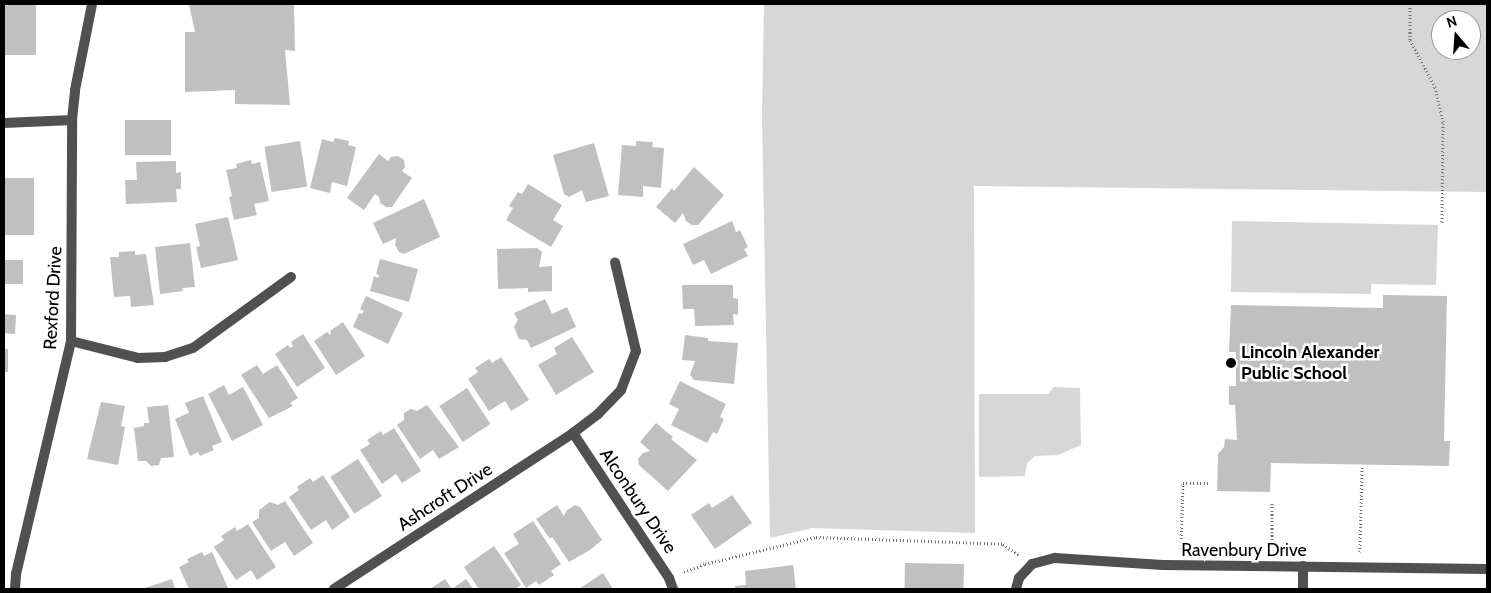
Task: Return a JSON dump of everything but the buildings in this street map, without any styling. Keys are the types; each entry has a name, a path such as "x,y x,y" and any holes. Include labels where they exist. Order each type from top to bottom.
{"street":[{"name":"Rexford Drive","path":"15,589 16,574 71,341 72,120 75,90 92,4"},
{"path":"4,123 72,120"},
{"name":"Ashcroft Drive","path":"334,589 598,414 621,390 636,351 615,262"},
{"path":"71,341 138,358 165,356 193,348 291,276"},
{"name":"Alconbury Drive","path":"572,432 669,578 674,589"},
{"name":"Ravenbury Drive","path":"1032,564 1055,558 1180,566 1487,569"},
{"path":"1016,589 1019,578 1032,564"},
{"path":"1303,566 1303,589"}],"path":[{"path":"1410,4 1410,40 1435,87 1443,123 1442,223"},
{"path":"1360,567 1362,467"},
{"path":"1180,566 1183,483 1211,483"},
{"path":"1271,566 1272,501"},
{"path":"669,578 705,564 816,536 1003,544 1032,564"}],"shaded area":[{"path":"764,4 1487,4 1487,192 974,186 975,533 812,528 770,538 762,116"},
{"path":"1232,221 1438,225 1436,285 1371,284 1371,294 1231,292"},
{"path":"1054,387 1080,388 1081,445 1058,455 1035,456 1027,463 1025,476 979,477 979,394 1048,394"}],"place":[{"name":"Lincoln Alexander Public School","path":"1231,363"}]}
